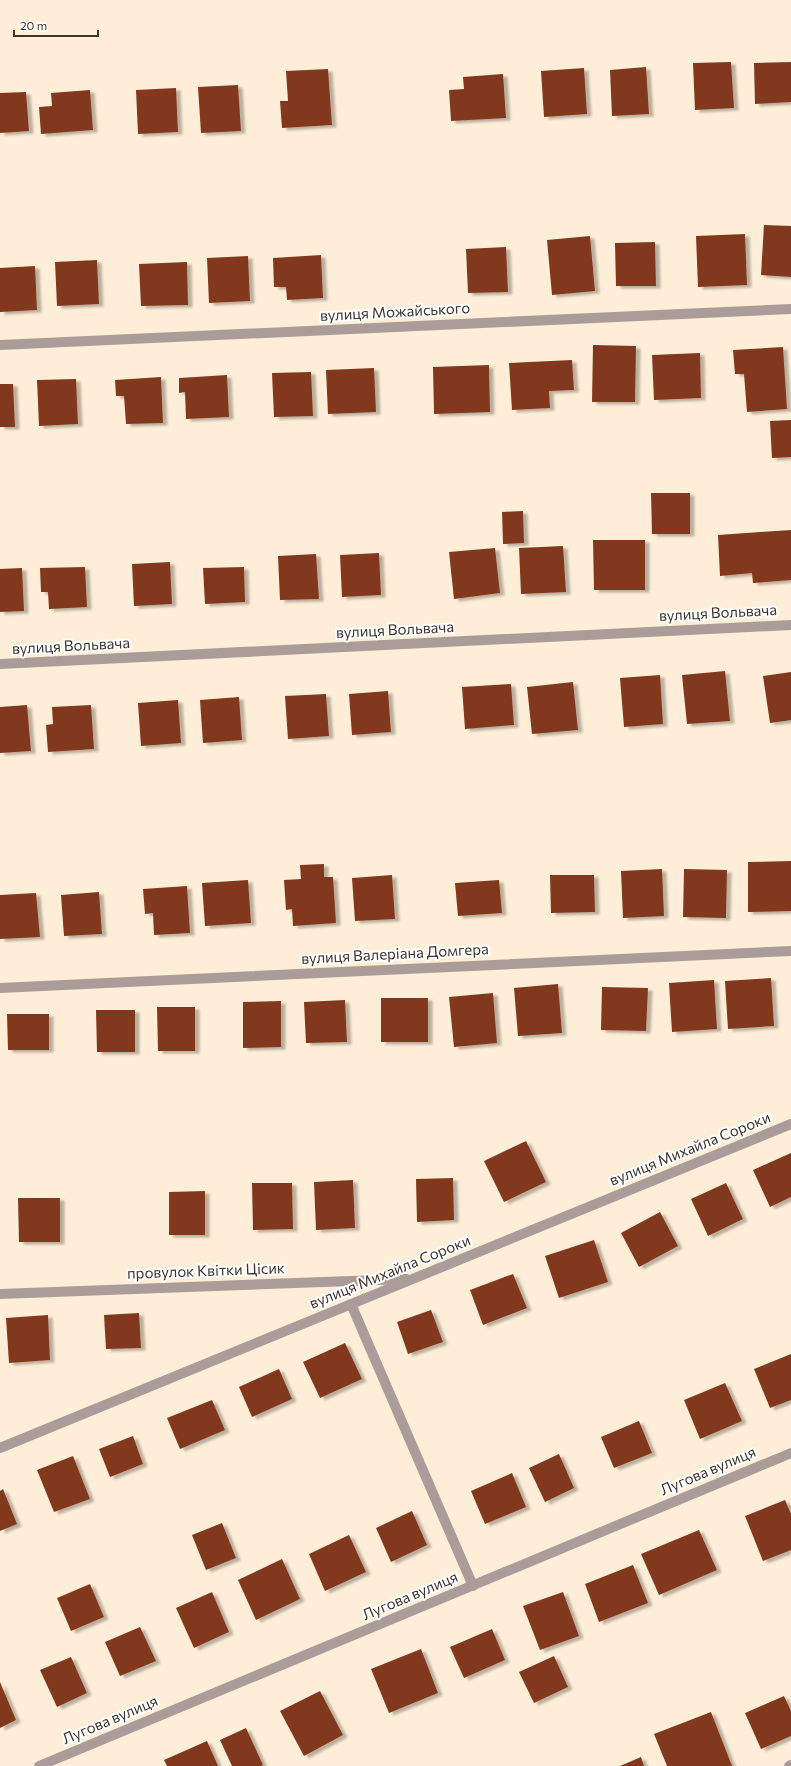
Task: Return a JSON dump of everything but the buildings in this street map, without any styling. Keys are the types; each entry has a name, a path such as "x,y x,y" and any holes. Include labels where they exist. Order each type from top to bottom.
{"street":[{"name":"вулиця Можайського","path":"0,345 791,309"},
{"name":"вулиця Вольвача","path":"0,664 791,625"},
{"name":"вулиця Валеріана Домгера","path":"0,988 791,951"},
{"name":"вулиця Михайла Сороки","path":"0,1448 791,1124"},
{"name":"провулок Квітки Цісик","path":"0,1294 412,1279"},
{"path":"351,1304 473,1586"},
{"name":"Лугова вулиця","path":"39,1766 791,1452"}]}
